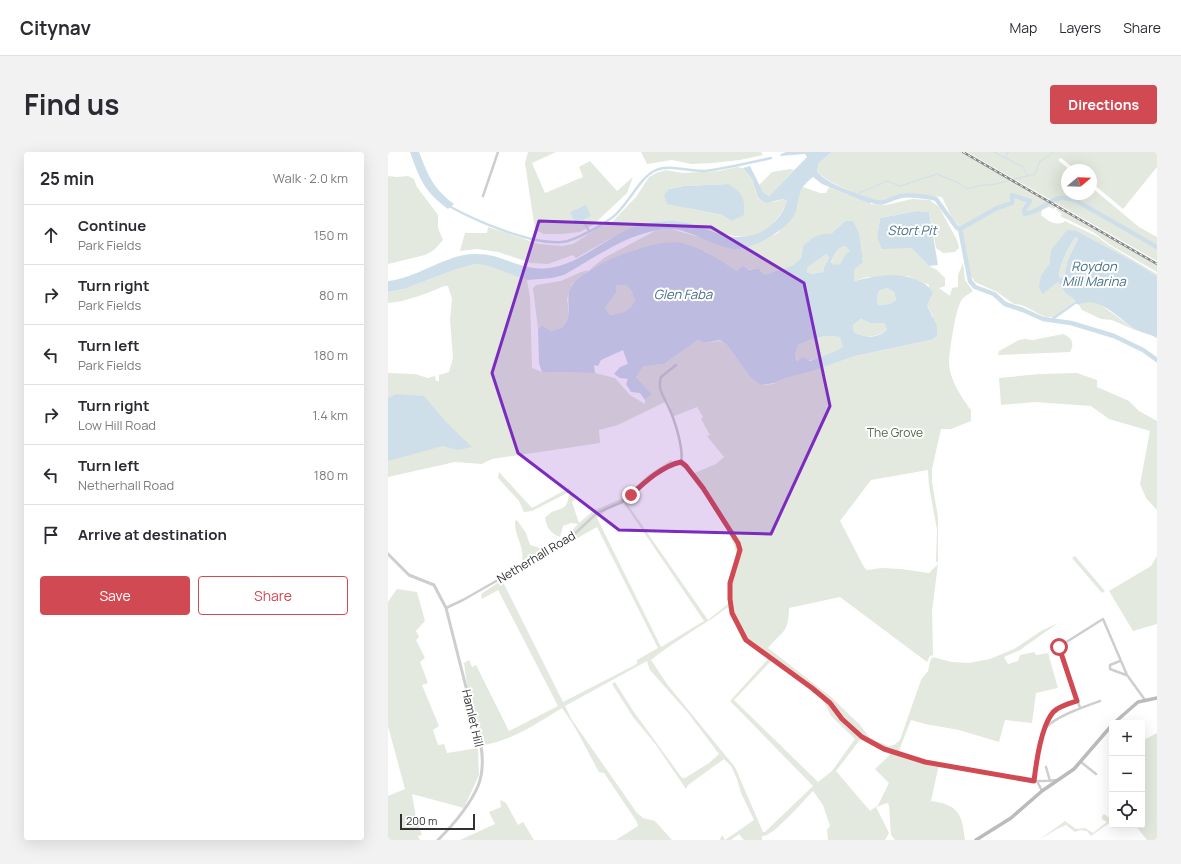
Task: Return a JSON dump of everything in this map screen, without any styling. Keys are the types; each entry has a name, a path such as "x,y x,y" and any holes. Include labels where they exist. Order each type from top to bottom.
{"main road":[{"path":"1117,720 1132,706 1145,700 1157,698"},
{"path":"976,840 1014,816 1042,791 1081,762 1109,729"}],"street":[{"path":"483,196 498,152"},
{"path":"676,365 661,377 659,388 673,420 682,452 681,462 686,466 703,488 738,543 740,550 730,583 730,599 732,613 746,640 812,688 830,703 842,719 862,737 878,746 925,762 1036,781 1050,781 1059,779"},
{"name":"Netherhall Road","path":"446,608 463,600 568,540 597,513 622,502 654,475 681,462"},
{"name":"Hamlet Hill","path":"388,554 409,575 434,585 446,608 480,737 481,774 478,786 470,803 438,840"},
{"path":"1080,708 1060,646 1103,619 1126,675 1145,700"},
{"path":"1120,661 1110,665 1110,668 1126,675"},
{"path":"1042,791 1036,781 1037,752 1046,727 1058,708 1077,701"},
{"path":"1046,727 1062,716 1100,701"},
{"path":"1050,719 1054,722"},
{"path":"1081,762 1096,774"},
{"path":"1046,767 1050,781"}],"highlighted area":[{"path":"539,221 711,227 804,283 830,406 771,534 619,530 518,453 492,373"}],"green space":[{"path":"528,152 556,152 532,163 545,193 583,177 579,167 590,161 617,191 633,177 627,193 593,225 580,232 544,234 535,230 525,163"},
{"path":"641,152 761,152 763,155 740,160 712,163 691,164 672,160 647,164"},
{"path":"832,152 961,152 1056,206 1054,209 1049,207 1042,210 1041,215 1046,219 1056,223 1062,223 1065,221 1096,236 1157,274 1157,276 1077,231 1051,250 1049,263 1040,285 1042,295 1058,282 1066,294 1074,299 1074,302 1054,317 1045,317 1022,305 1014,304 997,292 975,282 970,274 962,230 951,216 942,197 904,193 880,201 846,189 822,176 817,171 819,163"},
{"path":"967,152 1157,152 1157,167 1123,209 1097,187 1097,164 1068,164 1061,158 1058,160 1063,164 1061,164 1061,200 1097,200 1097,192 1139,227 1157,237 1157,261"},
{"path":"737,167 743,168 752,179 758,199 773,202 783,199 787,201 783,210 773,224 761,233 748,236 735,236 677,221 650,223 628,230 576,258 573,255 548,264 531,263 498,252 477,249 460,251 465,233 487,233 488,227 539,244 562,246 573,244 601,226 611,223 636,197 649,177 656,173 666,170 682,173 719,171","holes":["728,184 731,221 722,215 687,208 669,189 684,186"]},
{"path":"790,169 794,170 769,196 763,192 759,185 772,172"},
{"path":"388,176 408,176 414,179 417,187 438,215 438,228 443,240 434,250 425,255 388,264"},
{"name":"The Grove","path":"803,187 820,193 826,193 829,187 870,204 886,205 912,199 930,200 939,207 957,240 959,248 955,252 943,253 936,248 929,212 917,211 880,218 877,237 899,248 911,248 929,266 937,270 945,278 945,286 939,288 950,296 952,288 958,287 958,275 963,263 965,280 973,291 961,301 959,305 953,330 949,362 953,381 971,410 971,421 951,429 941,429 932,469 932,482 938,517 938,562 936,562 937,530 929,486 928,470 871,480 840,521 867,570 882,568 929,573 938,564 932,611 933,655 930,656 927,662 840,597 789,608 788,623 784,631 768,648 831,697 860,725 870,738 888,746 894,745 900,740 921,680 928,671 931,658 933,660 932,657 952,662 969,663 990,659 1014,649 1041,631 1058,623 1020,650 1004,657 1008,664 1018,661 1020,655 1034,652 1036,655 1048,653 1058,688 1036,693 1032,723 1005,720 999,742 959,730 911,720 898,753 862,737 836,771 870,811 878,805 889,783 875,769 892,753 939,764 931,801 948,805 957,812 962,824 965,840 895,840 891,835 889,805 887,803 876,807 889,833 885,840 828,840 827,830 830,826 823,805 813,791 780,825 767,835 762,836 762,840 744,840 739,834 731,840 725,840 754,820 741,793 731,766 724,759 688,785 686,789 656,745 633,717 612,684 615,682 634,712 682,778 685,778 709,763 719,754 688,713 650,670 647,661 565,706 572,720 637,813 643,818 655,821 672,840 616,840 638,826 637,822 604,773 599,772 562,708 534,725 504,740 483,745 467,685 464,663 469,660 472,667 476,665 509,731 558,706 498,590 482,599 481,594 502,580 563,702 637,664 637,660 658,648 597,527 521,570 520,566 533,558 522,563 522,551 516,532 515,521 517,520 526,533 530,545 543,549 544,552 561,543 560,541 578,524 571,523 563,526 560,537 551,532 546,522 545,518 549,514 564,507 568,499 569,492 532,511 524,512 519,501 498,478 499,472 532,508 569,488 575,500 572,502 579,523 593,511 623,498 648,475 671,460 675,464 681,463 686,466 692,474 716,464 724,457 707,436 710,435 701,419 703,417 697,407 672,417 670,406 667,401 618,425 599,430 600,443 492,459 482,464 455,462 388,477 388,373 415,374 428,378 435,376 436,381 439,381 439,375 449,372 453,358 450,320 452,299 448,286 444,286 410,299 388,303 388,292 404,289 457,269 476,264 489,265 527,280 530,298 532,368 542,372 595,373 615,378 630,395 645,404 645,400 652,394 636,377 643,365 664,364 698,340 704,343 720,341 727,345 750,377 762,385 774,384 784,378 813,371 855,356 931,340 933,316 927,305 929,285 908,276 867,277 854,281 854,270 863,261 860,247 845,221 831,234 803,246 801,258 793,265 765,275 758,268 737,271 704,251 637,249 589,270 604,258 655,231 671,229 741,249 778,233 797,209 799,193","holes":["675,465 680,465 685,469 716,511 730,535 736,555 729,579 728,604 708,620 626,502 647,482","624,503 704,621 661,647 597,518 608,509","728,607 742,640 769,658 730,701 813,786 765,832 763,832 735,767 667,684 651,660 669,646","772,660 818,696 824,702 831,716 855,739 832,771 818,782 734,700"]},
{"path":"1058,208 1157,265 1157,272 1112,246 1093,232 1060,216 1062,214 1056,210"},
{"path":"1076,237 1078,239 1068,259 1064,276 1060,278 1060,269 1067,251"},
{"path":"845,246 851,251 840,264 833,266 831,263 838,250"},
{"path":"826,254 829,258 823,272 811,274 806,272 807,268"},
{"path":"589,270 572,284 567,299 569,315 563,327 551,331 542,325 538,329 533,288 536,285 561,281"},
{"path":"616,285 627,285 635,300 625,311 619,314 610,315 605,308 616,293"},
{"path":"887,288 894,292 896,300 889,304 878,305 877,297 879,291"},
{"path":"1085,301 1098,303 1137,331 1112,320 1101,319 1082,310 1079,305"},
{"path":"861,319 870,323 884,323 887,330 875,336 867,336 854,332 853,325"},
{"path":"1063,334 1069,337 1072,341 1070,352 998,355 999,351 1019,340 1033,340"},
{"path":"826,336 840,337 844,347 822,357 798,361 795,354 798,345 812,339"},
{"path":"1077,373 1097,380 1097,387 1129,401 1139,411 1157,421 1157,510 1146,498 1140,484 1150,431 1109,419 1091,406 1035,402 1001,405 999,378 1040,374"},
{"path":"1075,556 1105,591 1102,593 1072,558"},
{"path":"1157,556 1157,624 1133,631 1109,591 1151,566"},
{"path":"397,589 417,592 425,621 416,631 419,637 416,640 425,658 420,662 428,683 422,685 439,726 433,730 438,745 444,744 447,753 478,748 479,775 464,808 412,794 416,818 422,835 418,836 420,840 389,840 388,837 388,796 405,789 388,726 388,602"},
{"path":"1157,733 1157,840 1147,840 1137,828 1145,828 1145,739"},
{"path":"500,800 506,803 518,825 523,822 534,840 460,840 495,824 489,812 501,807"},
{"path":"1104,814 1109,817 1109,823 1091,836 1087,831 1080,830 1075,832 1066,825 1039,840 1065,821 1076,829 1085,828 1093,833 1107,822 1102,819"},
{"path":"722,835 725,840 720,840"}],"water":[{"path":"410,152 419,152 436,187 454,204 448,209 433,196 420,178"},
{"path":"786,152 832,152 819,163 817,171 822,176 842,188 872,199 870,204 822,184 813,177 805,184 800,194 796,213 789,222 765,240 740,249 724,247 687,232 670,229 642,234 628,239 564,275 552,278 527,280 489,266 476,264 457,269 404,289 388,292 388,281 410,276 464,255 486,255 534,268 559,266 577,259 620,233 637,226 651,223 664,221 685,222 722,234 741,237 756,234 763,231 775,221 784,209 787,201 783,199 766,203 758,198 752,179 743,168 750,166 763,192 769,196 807,157 805,154 780,156"},
{"path":"728,184 740,193 744,205 744,215 731,221 722,215 667,204 664,195 669,189 684,186"},
{"path":"586,205 591,216 575,223 570,212"},
{"name":"Stort Pit","path":"917,211 929,212 938,265 929,266 911,248 882,249 877,237 880,218"},
{"name":"Glen Faba","path":"845,221 853,221 859,233 863,262 854,270 854,281 885,275 896,275 917,280 926,285 933,292 927,305 937,326 937,336 931,340 855,356 813,371 785,378 775,383 761,385 750,377 727,345 720,340 704,343 698,340 664,364 643,366 636,377 652,394 645,400 640,393 631,392 626,384 628,379 620,378 614,374 620,367 628,364 623,350 601,360 598,366 594,365 595,373 542,372 539,363 538,329 542,325 551,331 563,327 569,315 568,298 571,287 581,276 593,268 641,248 671,242 682,243 704,251 737,271 743,266 749,270 758,268 765,275 793,265 801,258 803,246 806,243 819,235 831,234","holes":["845,246 850,251 846,254 840,264 833,265 831,262 833,257 842,247","826,254 829,258 823,272 811,274 807,272 807,268","616,285 627,285 635,300 625,311 619,314 610,315 605,308 616,293","887,288 894,292 896,300 889,304 878,305 877,297 879,291","861,319 870,323 884,323 887,330 879,335 871,337 854,332 853,325","826,336 840,337 843,347 810,361 803,357 797,361 795,354 798,345 812,339"]},
{"name":"Roydon Mill Marina","path":"1067,230 1077,231 1157,276 1157,338 1136,330 1101,305 1086,303 1079,305 1075,303 1074,299 1066,294 1058,282 1042,295 1039,286 1041,276 1049,264 1051,250","holes":["1076,237 1078,239 1068,259 1064,276 1060,278 1059,274 1064,257 1073,240"]},
{"path":"396,394 424,396 447,423 472,447 458,450 443,446 388,461 388,398"}],"waterway":[{"path":"994,152 1023,167 1027,175"},
{"path":"1006,157 1008,152"},
{"path":"859,193 887,181 900,186 937,174 959,183 967,189 982,185 991,185 1035,174 1040,161 1053,152"},
{"path":"449,206 504,231 535,240 562,242 581,236 613,217 624,206 643,180 654,171 666,168 705,171 771,158"},
{"path":"867,199 878,202 886,202 904,195 936,199 957,228 960,229 970,281 975,287 994,294 1005,304 1043,319 1071,323 1114,336 1143,350 1157,360"},
{"path":"960,229 997,208 1012,203 1012,195 1030,201 1024,210 1025,214 1033,212 1054,200 1067,198 1075,200 1157,247"},
{"path":"583,220 589,231"},
{"path":"1051,320 1075,303"}],"railway":[{"path":"963,152 1157,264"}],"route":[{"path":"631,495 654,475 681,462 686,466 703,488 738,543 740,550 730,583 730,599 732,613 746,640 764,651 830,703 842,719 862,737 884,749 925,762 1034,781 1037,752 1043,733 1053,712 1058,708 1077,701 1072,682 1059,647"}]}
